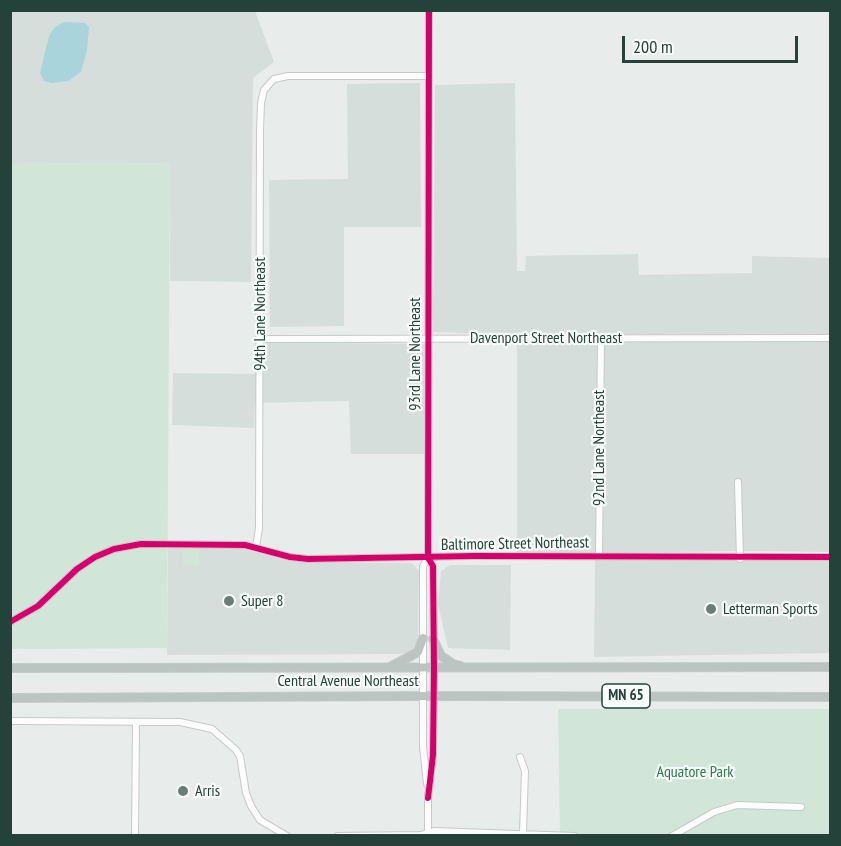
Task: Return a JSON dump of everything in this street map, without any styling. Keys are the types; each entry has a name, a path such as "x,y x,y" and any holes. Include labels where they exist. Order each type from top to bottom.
{"highway":[{"path":"388,668 418,652 428,639 441,656 453,664 470,668"},
{"name":"Central Avenue Northeast","path":"10,669 831,666"},
{"name":"Central Avenue Northeast","path":"10,698 831,697"}],"street":[{"name":"93rd Lane Northeast","path":"428,798 433,754 434,696 434,668 428,639 423,566 428,558 429,10"},
{"name":"94th Lane Northeast","path":"256,547 259,528 260,111 262,97 269,83 288,75 429,76"},
{"name":"Davenport Street Northeast","path":"261,339 831,338"},
{"name":"92nd Lane Northeast","path":"599,556 601,339"},
{"path":"738,482 740,558"},
{"name":"Baltimore Street Northeast","path":"10,622 38,606 86,562 114,549 151,544 232,544 256,547 298,558 831,557"},
{"name":"93rd Lane Northeast","path":"428,558 433,566 422,696 423,747 428,798"},
{"path":"10,721 180,722 212,729 240,756 246,793 260,820 287,836"},
{"path":"135,836 136,723"},
{"path":"520,757 525,771 523,833"},
{"path":"428,798 428,834"},
{"path":"672,836 714,812 737,806 801,807"},
{"path":"338,836 523,833 574,836"}],"shaded area":[{"path":"10,11 255,11 274,62 253,78 251,282 170,281 170,163 11,164"},
{"path":"420,83 421,227 344,227 344,326 270,327 269,180 348,179 347,84"},
{"path":"515,83 517,271 525,271 526,256 638,254 639,275 752,273 752,256 830,258 830,334 515,335 433,332 435,85"},
{"path":"830,338 830,552 517,554 517,342"},
{"path":"255,342 424,344 424,454 351,454 349,401 255,403 254,428 172,425 173,373 255,374"},
{"path":"181,546 240,548 285,560 309,562 412,563 419,571 416,645 411,653 397,654 167,655 168,548"},
{"path":"595,556 830,561 830,653 594,657"},
{"path":"450,565 511,565 510,650 448,648 438,604 441,571"}],"green space":[{"path":"170,163 167,648 11,649 10,164"},
{"path":"187,548 199,550 199,566 183,564 183,551"},
{"name":"Aquatore Park","path":"558,709 830,709 830,835 560,835"}],"water":[{"path":"64,22 85,23 89,27 87,50 81,72 68,81 52,83 44,81 40,73 49,36 55,27"}],"cycle path":[{"path":"428,798 433,755 434,668 433,566 428,558 429,10"},
{"path":"10,622 38,606 77,569 95,557 114,549 141,544 245,545 290,557 308,559 474,556 830,557"}],"place":[{"name":"Super 8","path":"229,601"},
{"name":"Letterman Sports","path":"711,609"},
{"name":"Arris","path":"183,791"}]}
